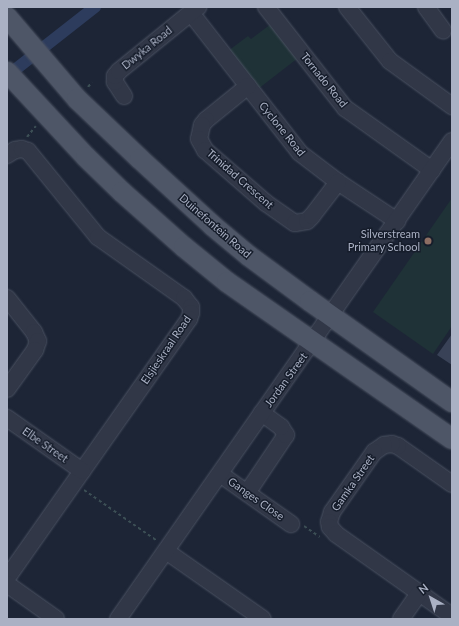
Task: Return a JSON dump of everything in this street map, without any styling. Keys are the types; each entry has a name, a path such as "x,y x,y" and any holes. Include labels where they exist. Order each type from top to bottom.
{"main road":[{"name":"Duinefontein Road","path":"7,18 50,68 103,124 213,226 249,256 452,402"},
{"path":"7,72 86,158 169,234 227,282 452,439"}],"street":[{"name":"Tornado Road","path":"266,7 346,108 432,170"},
{"path":"347,7 390,61 452,106"},
{"path":"426,7 443,30"},
{"name":"Cyclone Road","path":"194,10 248,86 300,153 338,182 397,221"},
{"name":"Dwyka Road","path":"124,96 115,82 115,76 119,71 194,10"},
{"name":"Trinidad Crescent","path":"248,86 206,120 202,125 199,138 205,150 261,198 289,220 295,222 307,221 338,182"},
{"name":"Jordan Street","path":"118,619 164,548 220,474 452,141"},
{"name":"Elsjieskraal Road","path":"7,155 16,150 22,149 28,151 98,237 184,298 191,307 189,319 81,479 7,578"},
{"path":"7,298 34,332 38,341 35,350 7,389"},
{"path":"247,493 286,435 281,427 262,413"},
{"name":"Elbe Street","path":"7,418 81,479"},
{"name":"Gamka Street","path":"452,484 398,446 392,444 384,445 374,452 330,517 330,527 333,531 452,616"},
{"name":"Ganges Close","path":"220,474 296,524"},
{"path":"164,548 263,619"},
{"path":"7,584 56,619"},
{"path":"401,619 419,593"}],"path":[{"path":"86,90 92,82"},
{"path":"81,479 164,548"},
{"path":"296,524 324,540"}],"green space":[{"path":"271,24 298,58 258,89 228,51 248,36 251,39"},
{"name":"Silverstream Primary School","path":"452,198 452,326 433,354 373,312"}],"building":[{"path":"452,334 452,365 437,355"}],"waterway":[{"path":"7,76 95,7"}],"place":[{"name":"Silverstream Primary School","path":"428,241"}]}
